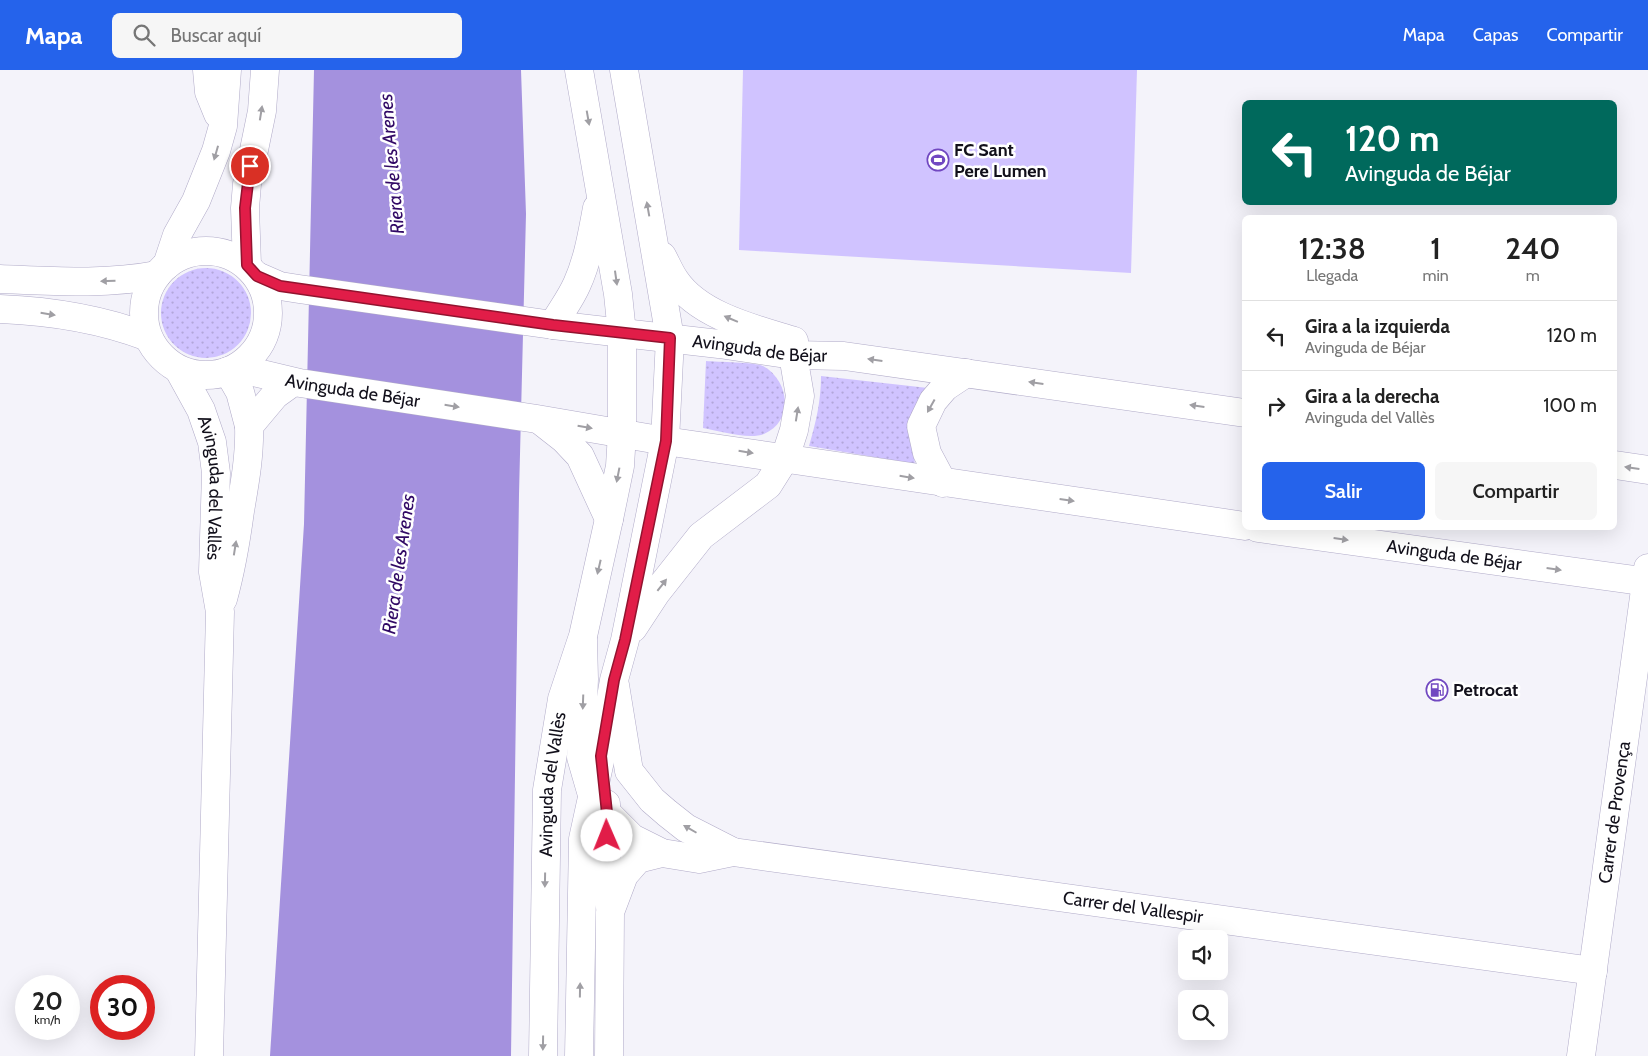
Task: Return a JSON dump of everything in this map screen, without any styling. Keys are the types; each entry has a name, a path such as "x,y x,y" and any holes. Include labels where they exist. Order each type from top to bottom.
{"main road":[{"path":"207,70 209,92 223,126"},
{"path":"227,70 223,126 216,152 203,187 177,235 162,270 148,290 144,305 144,321 148,337 156,350 166,362 179,370 194,375 208,376 233,369 252,356 262,341 268,323 268,304 252,271 245,208 247,184 262,111 265,70"},
{"name":"Avinguda del Vallès","path":"543,1056 547,790 562,699 583,636 610,519 620,466 622,433 622,333 613,261 579,70"},
{"name":"Avinguda del Vallès","path":"608,1056 610,912 606,890 599,804 601,756 614,680 625,640 666,441 670,338 624,70"},
{"name":"Avinguda del Vallès","path":"553,325 576,286 584,267 591,242 600,191"},
{"name":"Avinguda del Vallès","path":"653,237 675,280 696,303 731,320 761,331 844,356"},
{"path":"0,279 74,282 111,281 162,270 183,256 201,251 220,252 252,271"},
{"name":"Avinguda de Béjar","path":"252,271 280,286 299,289 553,325 670,338 793,355 844,356 1242,413"},
{"path":"0,309 22,310 102,322 148,337"},
{"path":"625,640 656,593 701,536 768,485 785,458 794,430 800,396 793,355 761,331"},
{"name":"Avinguda de Béjar","path":"233,369 297,382 666,441 1242,526"},
{"name":"Avinguda del Vallès","path":"220,612 231,569 249,445 249,426 233,369"},
{"name":"Avinguda del Vallès","path":"179,370 201,410 212,442 216,473 213,572 220,612 209,1056"},
{"path":"943,483 927,453 921,426 933,401 945,387 966,373"},
{"path":"249,426 275,395 297,382"},
{"path":"537,419 564,439 580,456 610,519"},
{"path":"1617,466 1648,470"},
{"path":"768,485 851,469"},
{"name":"Avinguda de Béjar","path":"1274,530 1648,577"},
{"name":"Carrer de Provença","path":"1581,1056 1648,577"},
{"path":"583,636 584,679 581,756 599,804 632,838 662,853 699,859 733,852"},
{"path":"614,680 629,771 652,800 686,828 733,852"},
{"name":"Avinguda del Vallès","path":"579,1056 583,839 599,804"},
{"name":"Carrer del Vallespir","path":"733,852 1592,971"},
{"name":"Avinguda del Vallès","path":"610,912 624,875 638,859 662,853"}],"shaded area":[{"name":"FC Sant Pere Lumen","path":"743,70 1137,70 1131,273 739,250"},
{"path":"206,268 223,272 238,281 247,296 251,313 247,330 238,345 223,354 206,358 189,354 174,345 165,330 161,313 165,296 174,281 189,272"},
{"path":"706,361 758,365 772,372 783,390 785,400 781,420 774,428 758,436 750,436 703,428"},
{"path":"821,376 928,388 910,434 915,464 809,446 818,411"}],"water":[{"name":"Riera de les Arenes","path":"314,70 521,70 526,214 519,494 511,1056 270,1056 304,524"}],"place":[{"name":"FC Sant Pere Lumen","path":"938,160"},
{"name":"Petrocat","path":"1437,690"}],"route":[{"path":"250,166 245,208 247,265 257,276 280,286 553,325 670,338 666,441 625,640 614,680 601,756 607,813 607,836"}]}
